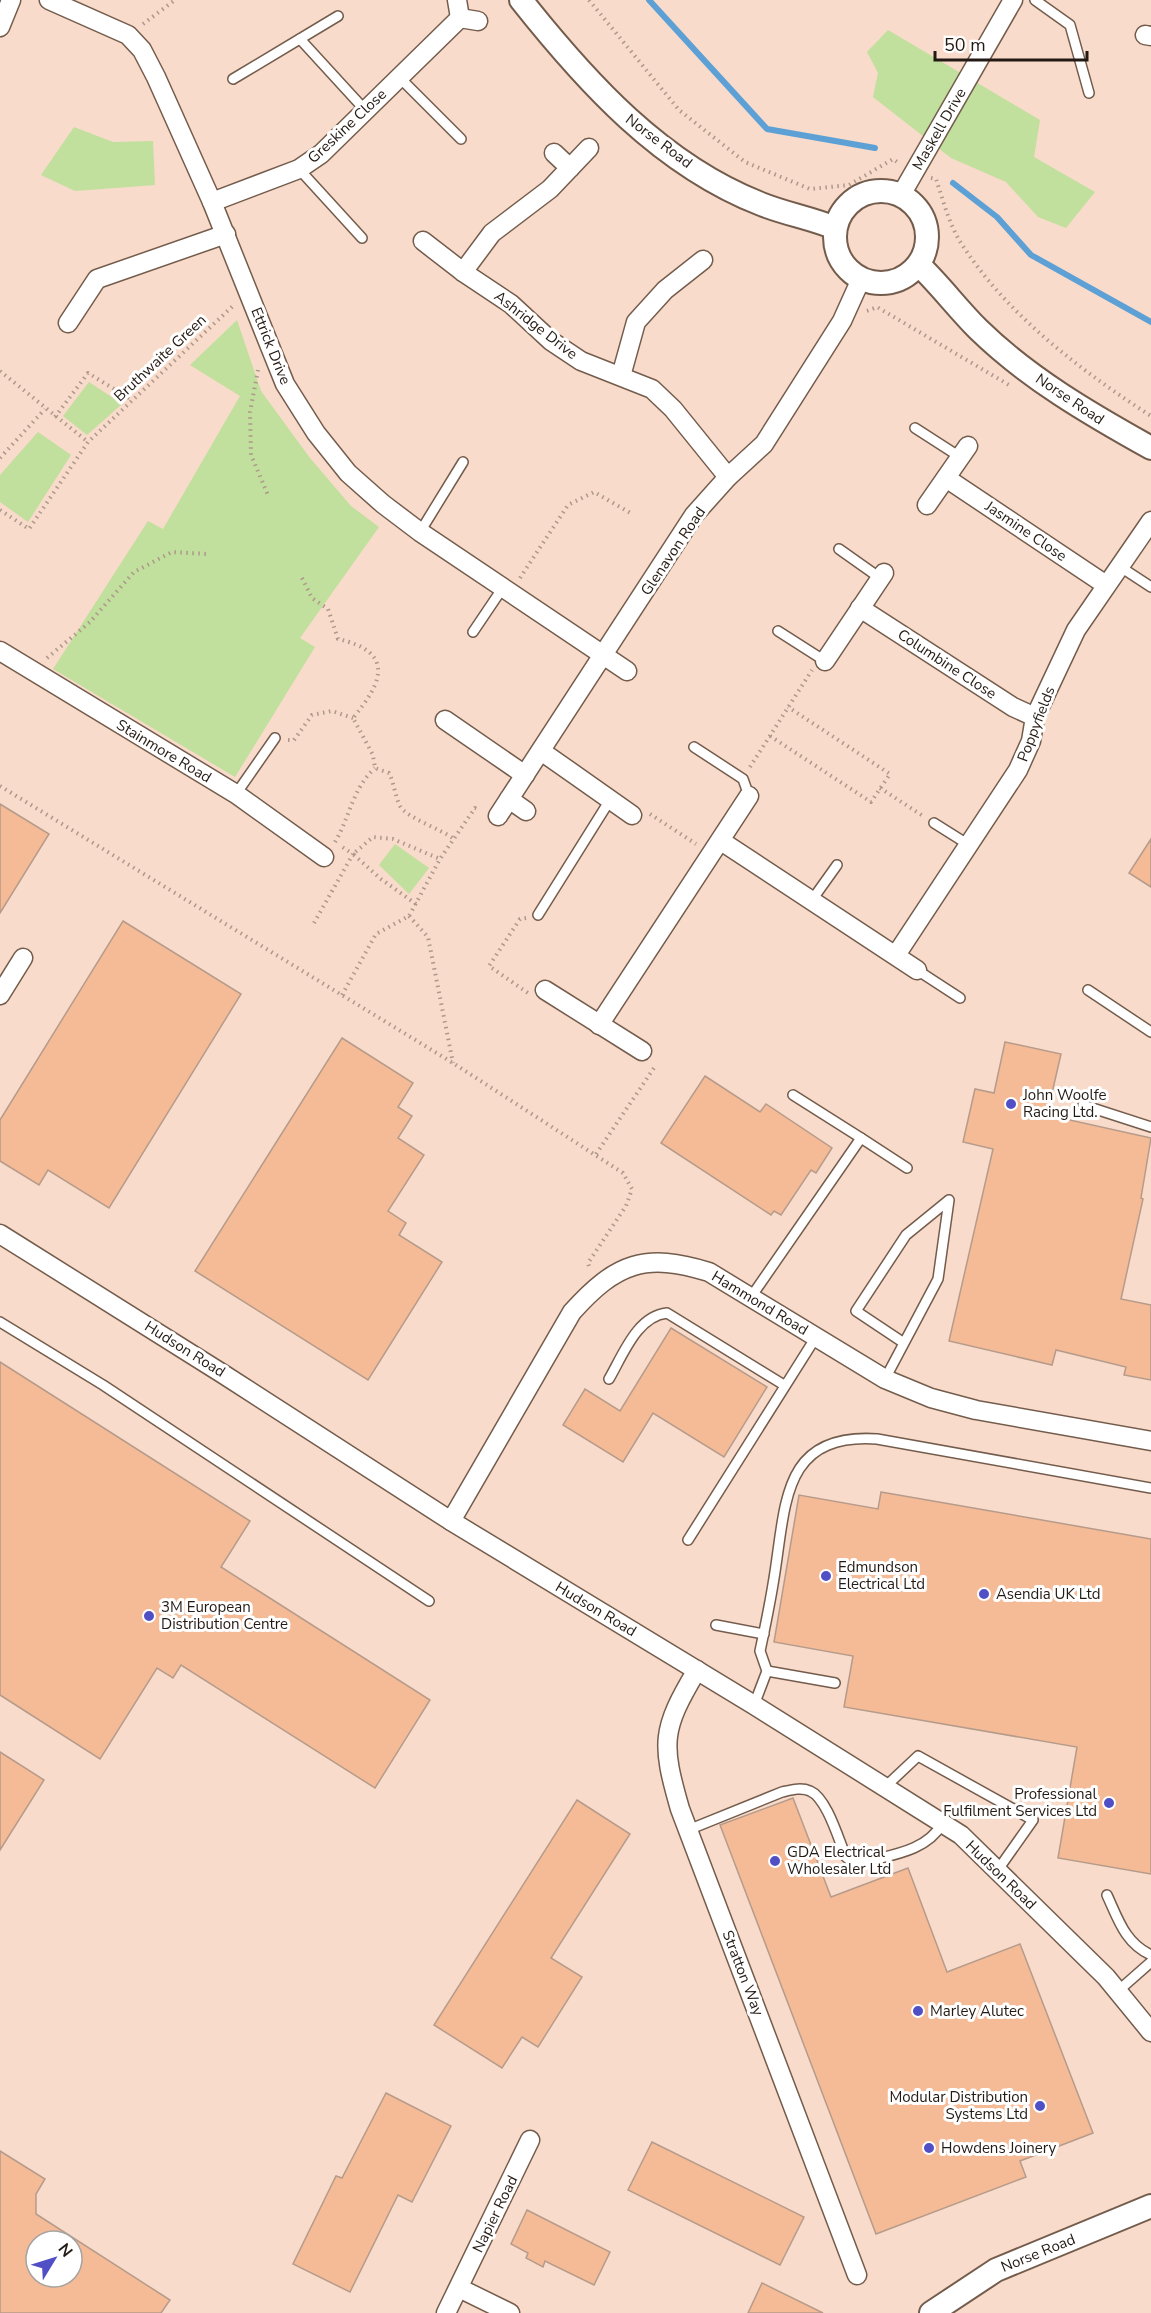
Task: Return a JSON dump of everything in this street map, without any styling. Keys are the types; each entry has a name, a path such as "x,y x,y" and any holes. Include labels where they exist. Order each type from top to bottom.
{"street":[{"path":"0,27 11,0"},
{"name":"Ettrick Drive","path":"49,0 128,35 142,50 213,202 285,384 316,433 348,472 383,504 420,532 627,671"},
{"name":"Greskine Close","path":"213,202 299,169 321,154 399,77 469,20 457,0"},
{"name":"Norse Road","path":"521,0 570,62 635,125 677,157 718,183 761,204 835,228"},
{"name":"Maskell Drive","path":"901,195 1013,0"},
{"path":"463,272 492,233 550,189 589,148"},
{"path":"554,153 570,168"},
{"path":"885,191 901,195 918,209 927,232 926,250 919,265 904,278 881,284 861,279 846,268 836,250 835,228 844,209 866,193 885,191"},
{"path":"68,323 97,279 226,234"},
{"name":"Ashridge Drive","path":"423,240 463,272 511,304 551,341 581,361 652,389 673,409 728,477"},
{"path":"621,376 636,322 665,290 703,260"},
{"name":"Norse Road","path":"919,265 946,290 976,327 1013,360 1094,416 1151,448"},
{"name":"Glenavon Road","path":"498,816 606,655 694,515 728,477 764,444 842,321 861,279"},
{"path":"927,505 964,452"},
{"name":"Jasmine Close","path":"946,478 1106,585"},
{"name":"Poppyfields","path":"896,955 1018,770 1030,741 1035,717 1076,630 1151,521"},
{"path":"825,661 882,575"},
{"name":"Columbine Close","path":"860,608 1013,707 1035,717"},
{"name":"Stainmore Road","path":"0,651 236,794 324,857"},
{"path":"445,720 525,775"},
{"path":"541,751 632,815"},
{"path":"599,1025 749,796"},
{"path":"509,799 526,811"},
{"path":"717,847 812,900 917,970"},
{"path":"0,994 23,958"},
{"path":"545,990 642,1051"},
{"name":"Hudson Road","path":"0,1234 224,1374 451,1521 754,1705 961,1835 1118,1991 1151,2032"},
{"name":"Hammond Road","path":"451,1521 572,1312 594,1288 620,1270 645,1263 678,1262 709,1272 885,1379 931,1398 976,1410 1151,1441"},
{"name":"Stratton Way","path":"697,1670 680,1699 667,1731 668,1768 688,1830 857,2275"},
{"name":"Napier Road","path":"446,2313 530,2139"},
{"name":"Norse Road","path":"932,2313 996,2270 1151,2206"},
{"path":"459,2288 510,2313"}],"lane":[{"path":"1035,0 1070,25 1089,93"},
{"path":"233,78 338,16"},
{"path":"300,39 365,110"},
{"path":"399,77 460,139"},
{"path":"299,169 362,238"},
{"path":"915,428 964,452"},
{"path":"420,532 464,462"},
{"path":"839,549 882,575"},
{"path":"1119,566 1151,587"},
{"path":"473,632 507,589"},
{"path":"778,631 825,661"},
{"path":"236,794 275,738"},
{"path":"694,747 742,778 749,796"},
{"path":"538,915 610,800"},
{"path":"934,823 969,845"},
{"path":"812,900 837,865"},
{"path":"917,970 960,998"},
{"path":"1088,990 1151,1032"},
{"path":"793,1095 907,1168"},
{"path":"1083,1105 1151,1126"},
{"path":"750,1297 861,1138"},
{"path":"885,1379 938,1279 949,1200 906,1235 856,1311 904,1343"},
{"path":"609,1378 640,1327 649,1317 667,1313 784,1385"},
{"path":"0,1322 103,1385 429,1601"},
{"path":"688,1540 816,1337"},
{"path":"754,1705 767,1671 760,1651 791,1480 812,1453 850,1437 876,1439 1151,1488"},
{"path":"716,1625 764,1634"},
{"path":"767,1671 834,1683"},
{"path":"884,1788 918,1755 1033,1820 997,1870"},
{"path":"688,1830 782,1792 798,1789 809,1790 824,1805 846,1857 852,1862 861,1863 919,1845 936,1834 942,1824"},
{"path":"1107,1895 1119,1927 1144,1952 1151,1955"},
{"path":"1118,1991 1151,1962"}],"path":[{"path":"128,35 175,0"},
{"path":"589,0 679,110 745,162 810,189 849,185 893,159"},
{"path":"936,179 960,242 993,286 1078,366 1151,416"},
{"name":"Bruthwaite Green","path":"0,510 29,529 88,442 248,291"},
{"path":"842,321 877,307 1019,392"},
{"path":"259,368 250,412 251,455 268,495"},
{"path":"0,371 88,442"},
{"path":"55,417 88,373 132,400"},
{"path":"0,458 45,409"},
{"path":"507,589 568,505 594,492 632,514"},
{"path":"31,671 90,622 134,572 172,552 208,554"},
{"path":"302,578 312,598 328,609 338,639 356,643 370,651 379,663 379,681 353,718"},
{"path":"742,778 810,672 825,661"},
{"path":"770,736 871,802 890,774 788,707"},
{"path":"275,738 294,740 312,715 332,711 353,718 373,755 375,768"},
{"path":"375,768 389,773 400,807 419,821 440,828 454,839"},
{"path":"335,842 347,823 358,787 375,768"},
{"path":"0,786 453,1063 623,1173 632,1189 626,1206 588,1263 594,1288"},
{"path":"880,788 934,823"},
{"path":"342,995 376,934 409,916 440,859 475,808 498,816"},
{"path":"632,815 643,809 717,847"},
{"path":"416,904 353,855 374,837 393,839 440,859"},
{"path":"538,915 520,919 489,966 530,994 545,990"},
{"path":"409,916 428,937 453,1063"},
{"path":"596,1154 657,1062 642,1051"}],"green space":[{"path":"888,30 1040,120 1034,157 1095,192 1066,228 1038,217 1006,182 951,158 873,97 878,73 867,52"},
{"path":"74,127 113,142 153,141 155,185 75,191 41,175"},
{"path":"237,320 261,391 310,458 351,506 379,527 300,638 315,647 235,777 53,669 148,521 163,529 240,396 190,365"},
{"path":"89,382 122,404 87,435 63,416"},
{"path":"38,432 71,455 28,522 0,502 0,475"},
{"path":"395,844 429,868 409,894 379,865"}],"building":[{"path":"0,804 49,834 0,913"},
{"path":"1151,839 1151,887 1129,873"},
{"path":"123,921 241,994 109,1208 48,1170 39,1185 0,1161 0,1120"},
{"path":"342,1038 413,1083 398,1107 412,1116 398,1138 424,1155 388,1211 406,1223 399,1235 442,1262 368,1380 195,1271"},
{"path":"1005,1042 1061,1054 1047,1115 1151,1138 1141,1198 1143,1199 1121,1299 1151,1305 1151,1380 1124,1375 1126,1367 1056,1350 1052,1365 949,1341 993,1149 963,1142 975,1089 994,1093"},
{"path":"705,1076 760,1112 766,1104 832,1148 816,1173 811,1170 781,1215 774,1211 771,1215 661,1143"},
{"path":"671,1328 767,1387 724,1457 653,1413 623,1462 563,1425 585,1389 620,1411"},
{"name":"3M European Distribution Centre","path":"0,1362 250,1521 221,1567 430,1700 375,1788 181,1665 173,1678 157,1668 100,1759 0,1695"},
{"name":"Asendia UK Ltd","path":"881,1492 1151,1539 1151,1874 1058,1858 1077,1747 844,1707 853,1656 774,1642 799,1495 878,1509"},
{"path":"0,1752 44,1780 0,1850"},
{"path":"793,1798 831,1897 908,1868 947,1972 1020,1944 1093,2133 1020,2161 1026,2177 876,2234 720,1825"},
{"path":"577,1800 630,1834 551,1958 582,1977 538,2047 522,2037 502,2068 434,2025"},
{"path":"386,2093 451,2126 412,2202 398,2195 350,2292 293,2264 336,2176 342,2178"},
{"path":"652,2142 804,2217 780,2265 628,2190"},
{"path":"0,2151 45,2179 36,2194 36,2214 59,2229 24,2229 24,2289 84,2289 84,2245 170,2300 161,2313 0,2313"},
{"path":"527,2210 610,2252 594,2285 545,2261 543,2267 526,2258 528,2253 511,2244"},
{"path":"762,2283 823,2313 748,2313"}],"waterway":[{"path":"649,0 767,129 875,148"},
{"path":"953,183 997,217 1031,255 1151,322"}],"place":[{"name":"John Woolfe Racing Ltd.","path":"1011,1104"},
{"name":"Edmundson Electrical Ltd","path":"826,1576"},
{"name":"Asendia UK Ltd","path":"984,1594"},
{"name":"3M European Distribution Centre","path":"149,1616"},
{"name":"Professional Fulfilment Services Ltd","path":"1109,1803"},
{"name":"GDA Electrical Wholesaler Ltd","path":"775,1861"},
{"name":"Marley Alutec","path":"918,2011"},
{"name":"Modular Distribution Systems Ltd","path":"1040,2106"},
{"name":"Howdens Joinery","path":"929,2148"}]}
